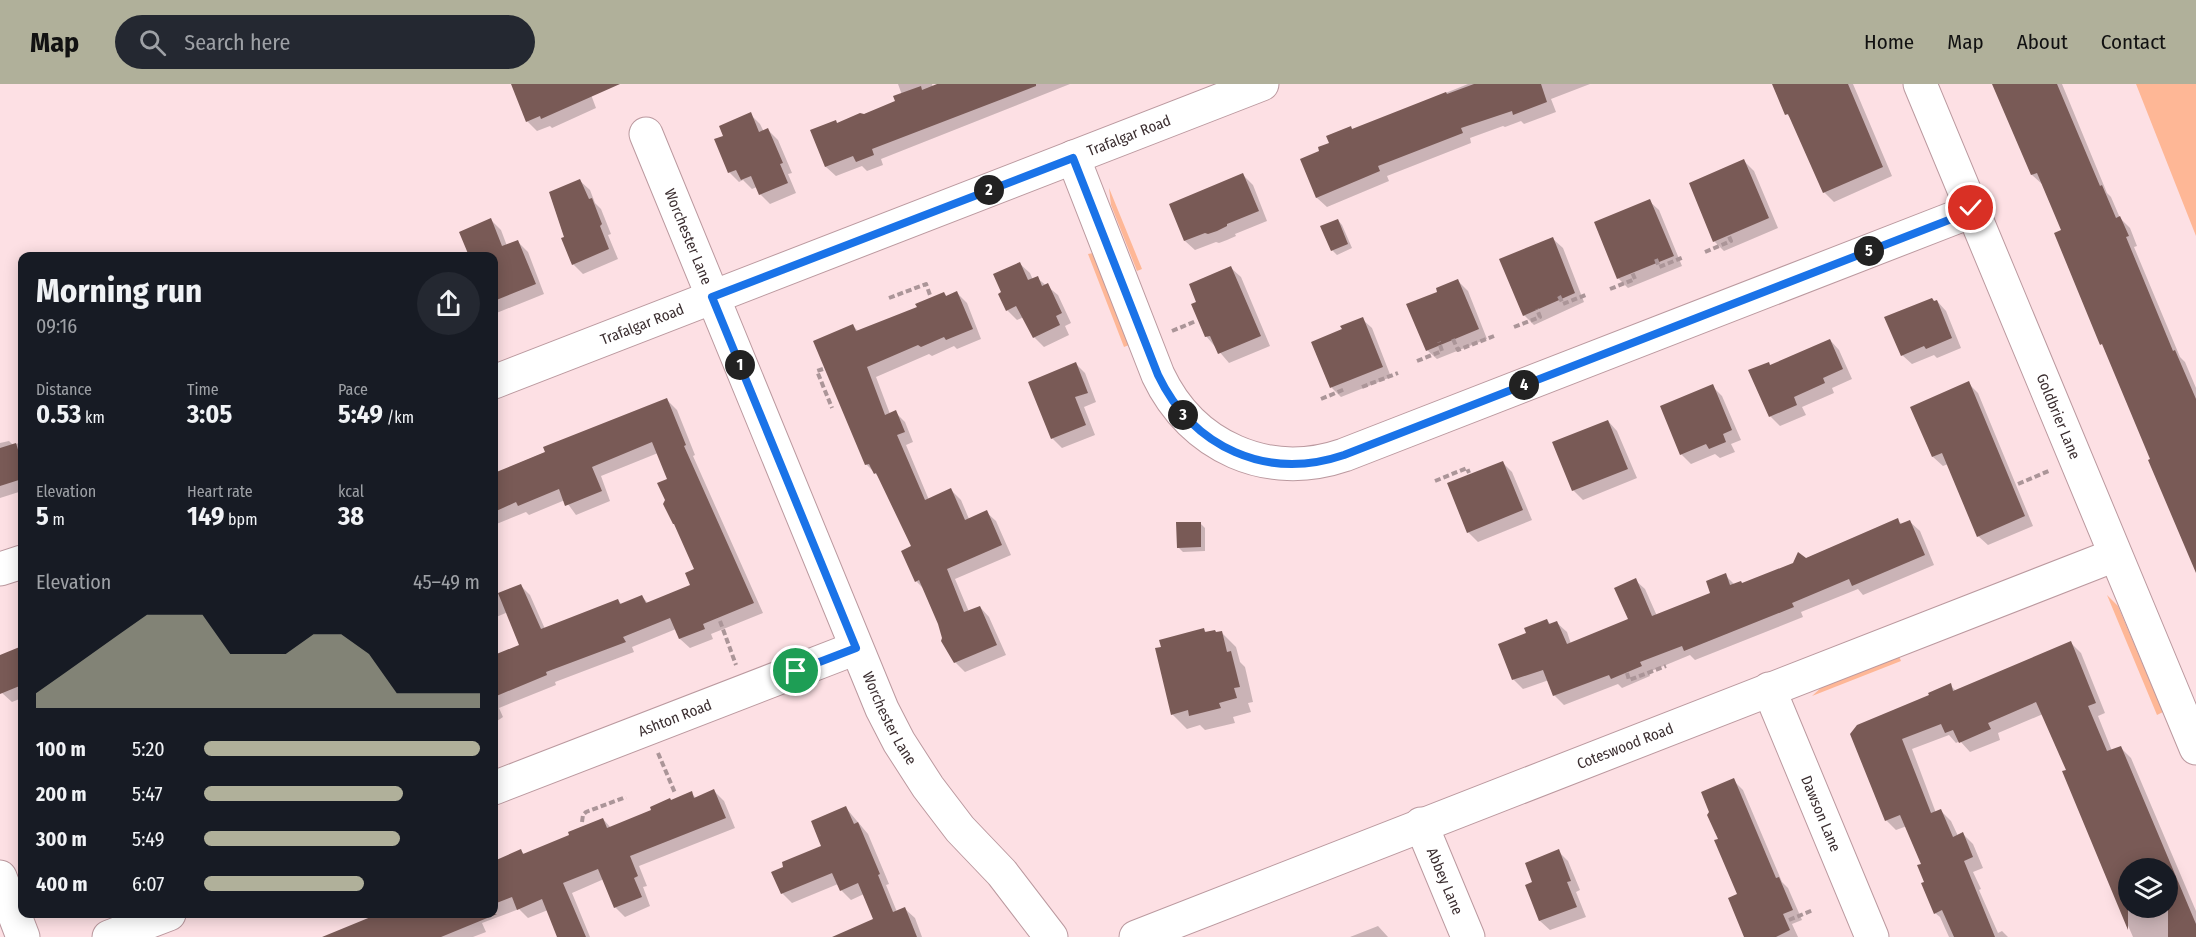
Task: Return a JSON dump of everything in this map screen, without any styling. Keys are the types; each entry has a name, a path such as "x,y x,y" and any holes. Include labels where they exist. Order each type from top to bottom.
{"street":[{"name":"Trafalgar Road","path":"498,380 1262,84"},
{"name":"Goldbrier Lane","path":"1920,84 2196,748"},
{"name":"Worchester Lane","path":"646,134 856,648 899,742 928,787 960,829 1002,873 1051,937"},
{"path":"1073,158 1158,375 1172,401 1194,427 1228,449 1258,459 1284,464 1328,461 1972,211"},
{"name":"Coteswood Road","path":"1136,937 2115,555"},
{"path":"0,569 18,563"},
{"name":"Ashton Road","path":"498,786 856,648"},
{"name":"Dawson Lane","path":"1769,689 1872,937"},
{"name":"Abbey Lane","path":"1421,825 1468,937"},
{"path":"0,877 23,937"},
{"path":"109,937 159,918"}],"path":[{"path":"1705,252 1731,241 1728,234"},
{"path":"1656,259 1659,267 1684,257"},
{"path":"1610,289 1635,279 1632,272"},
{"path":"889,298 926,284 930,295"},
{"path":"1559,296 1563,304 1588,294"},
{"path":"1514,327 1540,317 1536,309"},
{"path":"1169,332 1196,321"},
{"path":"1454,339 1458,350 1494,336"},
{"path":"1417,362 1442,351 1439,342"},
{"path":"823,369 817,371 832,408"},
{"path":"1362,387 1398,373"},
{"path":"1321,399 1345,389"},
{"path":"1436,481 1467,468 1469,473"},
{"path":"2018,484 2052,469"},
{"path":"720,621 739,674"},
{"path":"1627,673 1629,680 1666,666"},
{"path":"655,744 675,793"},
{"path":"582,822 586,812 626,797"},
{"path":"1789,920 1813,910"}],"shaded area":[{"path":"2136,84 2196,84 2196,236"},
{"path":"1109,188 1142,269 1137,271 1111,205"},
{"path":"1093,253 1129,345 1124,347 1088,254"},
{"path":"2107,595 2118,606 2163,712 2157,715"},
{"path":"1899,656 1901,661 1812,696 1823,686"}],"building":[{"path":"511,84 620,84 541,119 540,116 526,122"},
{"path":"937,84 1036,84 1036,86 872,149 874,155 856,162 853,156 825,167 810,130 836,120 837,123 860,113 864,114 895,101 893,96 921,86 922,90"},
{"path":"1474,84 1541,84 1547,102 1513,115 1512,111 1461,128 1463,133 1378,166 1380,171 1316,198 1300,159 1319,151 1318,147 1329,143 1326,136 1351,126 1352,129 1446,92 1447,94"},
{"path":"1772,84 1848,84 1883,167 1823,193"},
{"path":"1992,84 2057,84 2100,186 2102,185 2116,218 2120,216 2129,236 2126,237 2173,351 2175,350 2196,399 2196,573 2054,233 2061,230 2037,173 2031,175"},
{"path":"751,112 759,132 768,128 783,163 780,164 788,183 759,195 751,176 741,180 736,170 728,173 714,139 723,136 719,126"},
{"path":"1744,159 1769,218 1713,242 1689,183"},
{"path":"1243,173 1259,211 1227,224 1217,231 1184,241 1169,204"},
{"path":"580,179 589,199 592,198 609,249 572,265 561,238 564,237 549,192"},
{"path":"1650,199 1674,256 1617,279 1594,222"},
{"path":"491,218 502,246 518,240 536,284 498,299 498,252 467,252 459,232"},
{"path":"1338,219 1348,244 1331,251 1320,226"},
{"path":"1553,237 1575,293 1523,316 1499,259"},
{"path":"1020,262 1028,280 1038,276 1042,286 1048,283 1062,313 1056,316 1060,325 1033,338 1016,306 1006,311 998,294 1001,292 993,274"},
{"path":"1231,266 1261,336 1218,354 1210,336 1205,337 1191,304 1196,302 1189,284"},
{"path":"1458,279 1479,329 1426,351 1406,304 1437,292 1436,288"},
{"path":"957,291 973,329 946,340 944,337 921,347 918,345 867,367 885,415 896,410 905,432 897,435 925,500 951,488 965,520 987,510 1002,545 947,569 964,612 980,606 997,645 954,663 941,641 938,624 919,580 915,582 901,551 911,546 876,473 874,474 869,464 865,465 813,341 853,324 856,331 917,307 915,304 944,292 946,296"},
{"path":"1932,298 1934,301 1937,300 1952,338 1901,356 1884,317"},
{"path":"1363,317 1383,367 1330,388 1311,342 1342,329 1340,326"},
{"path":"1830,339 1843,369 1823,378 1825,383 1794,397 1797,405 1769,417 1748,370 1769,362 1770,365"},
{"path":"1076,362 1088,393 1075,397 1086,425 1051,439 1028,382"},
{"path":"1969,381 2025,516 1977,537 1942,453 1932,457 1910,407"},
{"path":"1713,384 1732,430 1723,434 1726,442 1709,449 1706,444 1680,455 1660,406"},
{"path":"667,398 686,445 684,446 754,603 703,624 705,629 679,639 670,618 623,637 626,642 546,672 547,675 498,695 498,653 519,645 498,593 521,584 541,629 618,599 620,604 642,595 646,603 690,585 685,573 694,569 663,504 665,500 657,483 667,479 652,442 592,467 602,491 565,506 559,489 518,506 516,502 498,510 498,471 545,452 543,447"},
{"path":"1608,420 1628,469 1572,491 1552,442"},
{"path":"16,443 18,480 0,486 0,448"},
{"path":"1503,461 1523,510 1467,533 1447,483"},
{"path":"1898,518 1900,524 1910,520 1925,555 1852,586 1849,579 1792,603 1794,607 1684,651 1682,646 1640,662 1642,666 1611,679 1609,675 1553,696 1543,670 1512,680 1498,644 1526,633 1524,628 1547,619 1549,624 1557,621 1567,644 1628,619 1614,588 1636,578 1652,616 1710,593 1706,581 1726,573 1730,585 1741,581 1742,583 1793,563 1798,552 1806,558"},
{"path":"1176,522 1201,522 1201,547 1177,548"},
{"path":"1204,628 1205,632 1222,631 1227,652 1231,651 1240,687 1234,688 1237,698 1219,703 1221,708 1189,716 1188,710 1171,715 1155,648 1161,647 1159,640"},
{"path":"2071,641 2096,703 2088,706 2107,751 2121,746 2168,858 2118,858 2118,906 2062,771 2066,770 2036,702 1988,723 1991,729 1959,743 1953,730 1945,733 1941,724 1902,739 1931,813 1941,809 1953,837 1963,832 1973,857 1964,861 1995,937 1954,937 1942,910 1934,914 1921,883 1924,882 1917,865 1921,864 1900,815 1885,821 1850,734 1857,725 1929,695 1928,693 1951,683 1953,691"},
{"path":"18,648 18,687 0,694 0,655"},
{"path":"1734,778 1776,878 1779,877 1793,910 1783,914 1790,930 1776,937 1744,937 1728,898 1737,894 1714,840 1718,839 1707,815 1709,812 1701,792"},
{"path":"714,789 726,818 630,856 638,876 634,878 642,897 614,908 598,869 563,883 586,937 557,937 542,899 517,910 512,897 498,902 498,859 521,849 523,854 603,818 607,828 651,810 650,807 670,798 671,800 692,791 694,798"},
{"path":"846,806 854,824 858,822 893,912 905,907 917,937 832,937 873,919 858,883 840,891 832,873 781,894 771,872 783,867 782,862 821,846 811,821"},
{"path":"1559,849 1571,881 1567,882 1577,907 1539,921 1525,885 1532,882 1525,863"},
{"path":"2178,881 2196,924 2196,937 2168,937 2168,918 2178,918"},
{"path":"368,918 487,918 441,937 322,937"},
{"path":"2123,918 2128,918 2128,930"}],"route":[{"path":"796,671 856,648 712,297 1073,158 1158,375 1172,401 1194,427 1228,449 1258,459 1284,464 1308,464 1328,461 1611,352 1972,211 1971,208"}]}
